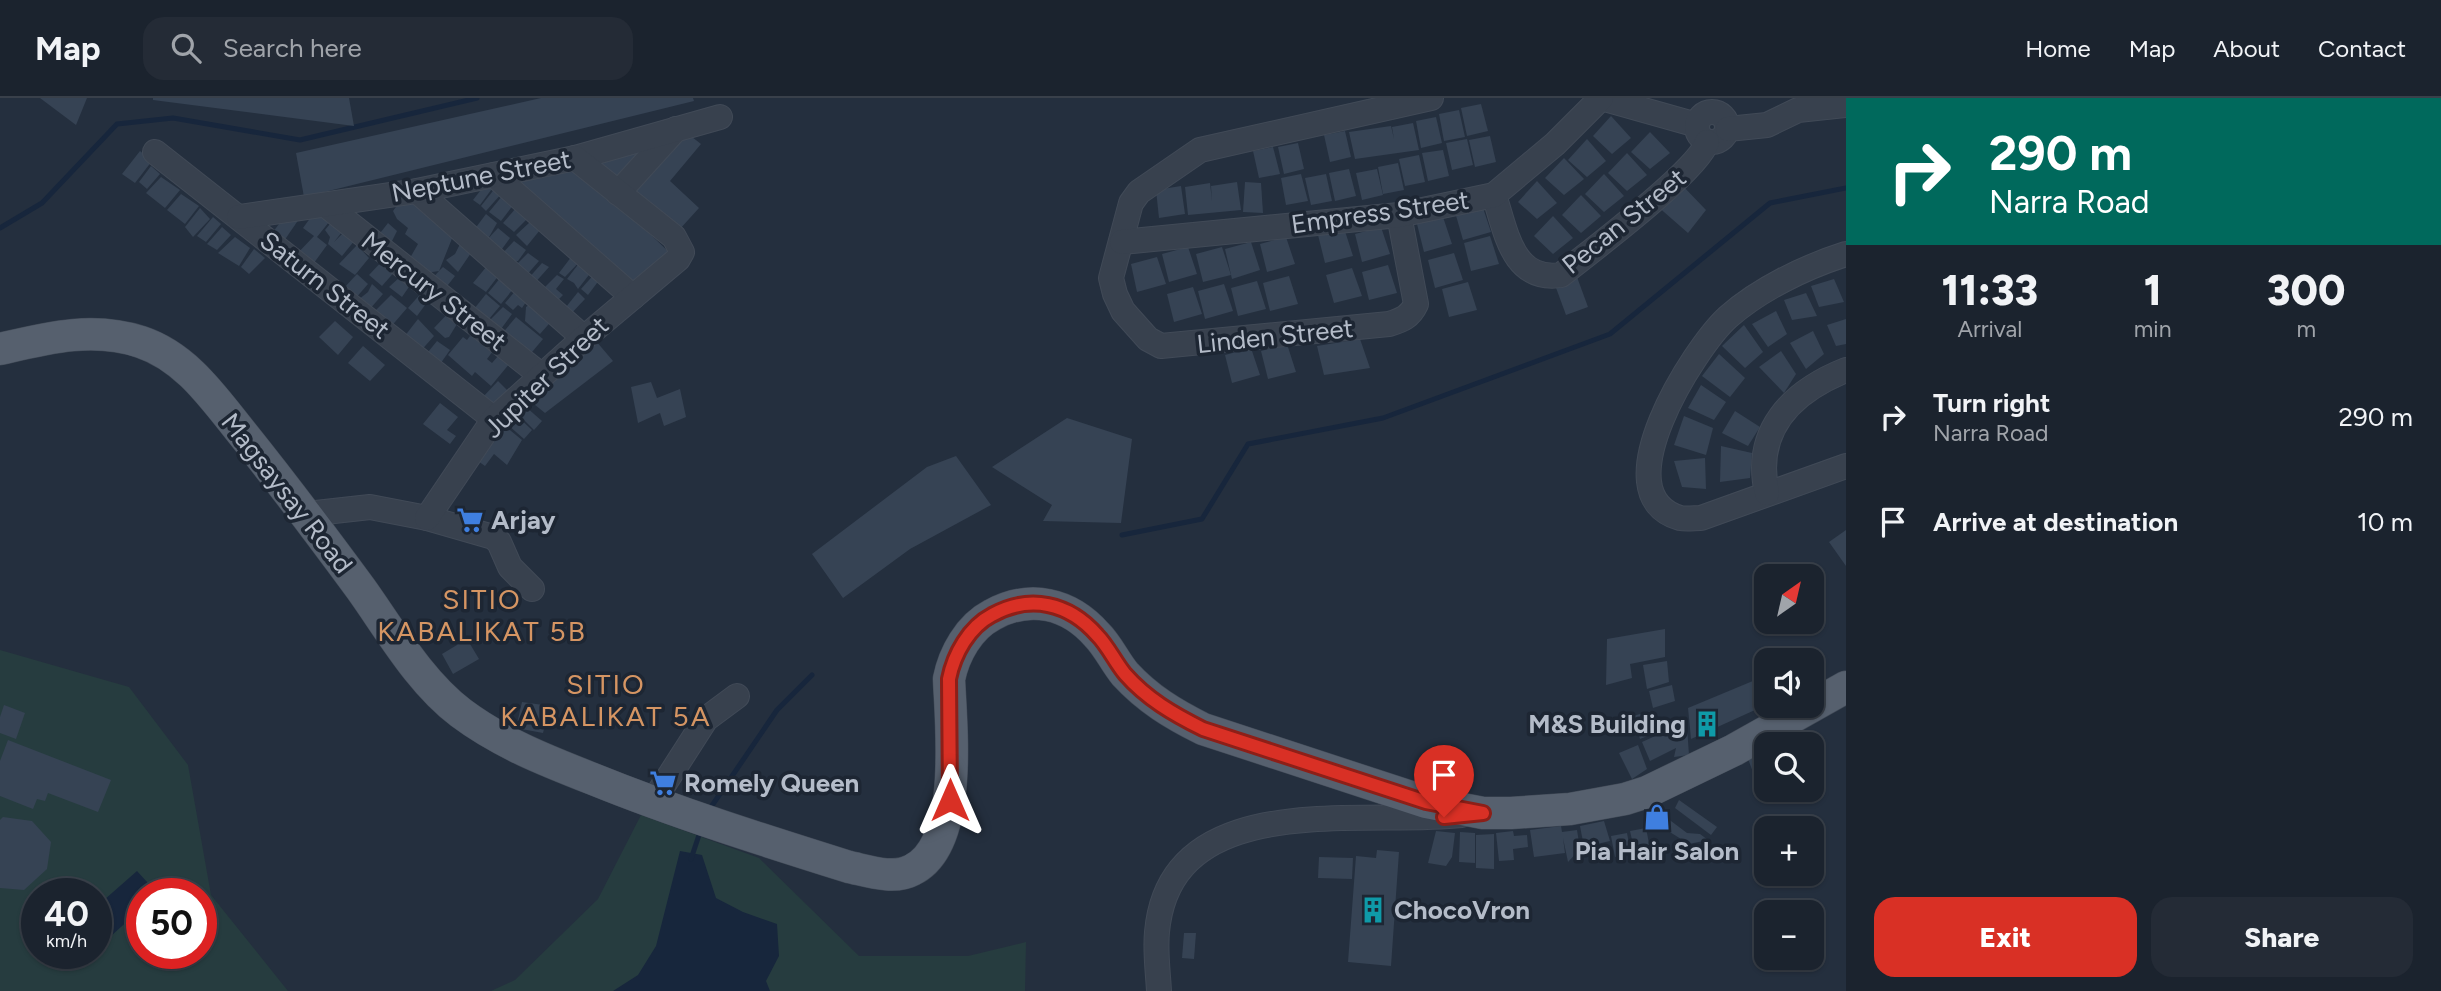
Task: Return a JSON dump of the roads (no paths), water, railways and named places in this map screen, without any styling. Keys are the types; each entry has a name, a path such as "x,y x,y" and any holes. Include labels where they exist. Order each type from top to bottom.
{"main road":[{"name":"Magsaysay Road","path":"0,349 55,336 86,333 139,341 162,350 209,391 307,514 421,674 459,711 532,755 652,803 849,867 896,875 913,870 924,861 943,832 950,800 949,679 952,662 963,644 986,618 1013,606 1034,602 1053,604 1078,617 1098,635 1124,672 1147,695 1170,713 1203,729 1392,792 1483,813 1570,809 1647,792 1734,750 1846,687"}],"street":[{"name":"Linden Street","path":"1399,215 1416,293 1416,304 1412,313 1401,321 1161,346 1148,339 1123,311 1115,295 1111,278 1132,204 1139,191 1200,150 1431,98"},
{"name":"Empress Street","path":"1122,242 1399,215 1494,195 1555,144 1601,98"},
{"path":"1601,98 1711,132 1767,125 1797,104 1846,105"},
{"name":"Neptune Street","path":"239,217 327,206 494,175 575,158 720,117"},
{"path":"575,158 618,193 677,128"},
{"name":"Pecan Street","path":"1494,195 1513,253 1518,259 1534,272 1546,277 1561,275 1682,174 1705,150 1711,132"},
{"name":"Saturn Street","path":"155,152 494,419"},
{"path":"494,175 633,297"},
{"path":"417,191 584,338"},
{"name":"Jupiter Street","path":"427,518 494,419 678,259 682,252 674,237 618,193"},
{"name":"Mercury Street","path":"327,206 542,376"},
{"path":"1846,254 1781,281 1728,317 1693,359 1670,399 1656,431 1648,483 1659,505 1680,518 1701,517 1846,466"},
{"path":"1767,493 1763,457 1768,438 1780,417 1800,396 1823,379 1846,370"},
{"path":"307,514 370,507 427,518 496,538 510,567 532,589"},
{"path":"652,803 706,719 737,696"},
{"path":"1159,991 1157,933 1161,909 1171,883 1184,863 1208,844 1254,825 1314,820 1425,819 1483,813"}],"water":[{"path":"680,851 702,855 716,898 743,912 777,924 779,956 766,981 770,991 613,991 638,975 656,946"},
{"path":"137,871 143,878 129,878"},
{"path":"126,881 126,922 112,935 112,893"}],"waterway":[{"path":"0,228 42,203 117,124 173,118 300,140 477,98"},
{"path":"1122,535 1202,519 1248,444 1383,418 1610,334 1770,203 1846,188"},
{"path":"709,810 777,710 812,675"},
{"path":"691,859 701,829"}],"place":[{"name":"Arjay","path":"470,520"},
{"name":"M&S Building","path":"1707,724"},
{"name":"Romely Queen","path":"663,783"},
{"name":"Pia Hair Salon","path":"1657,817"},
{"name":"ChocoVron","path":"1373,910"}],"district":[{"name":"SITIO KABALIKAT 5B","path":"482,615"},
{"name":"SITIO KABALIKAT 5A","path":"606,700"}]}
